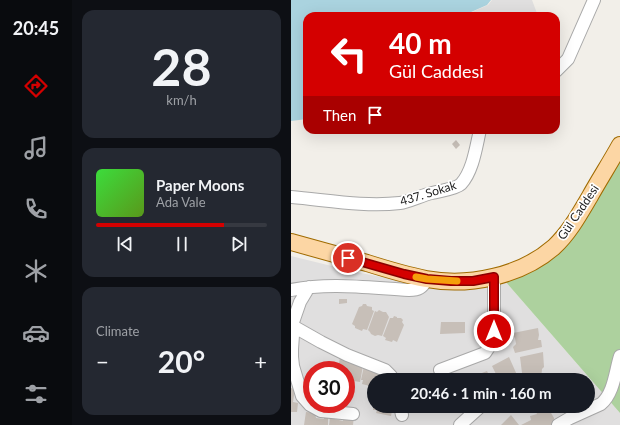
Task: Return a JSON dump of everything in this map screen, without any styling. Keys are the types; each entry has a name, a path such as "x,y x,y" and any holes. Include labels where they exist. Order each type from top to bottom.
{"main road":[{"name":"Gül Caddesi","path":"291,242 404,274 427,279 473,281 494,277 514,271 537,259 554,247 569,231 620,145"}],"street":[{"path":"560,67 568,59 594,0"},
{"name":"437. Sokak","path":"291,197 357,204 402,203 424,194 460,185 469,173 478,134"},
{"path":"440,370 485,353 491,344 494,331 494,277"},
{"path":"291,290 309,287 341,286 415,290 424,285 427,279"},
{"path":"309,287 299,302 291,325 293,335 293,366 302,396 310,406 321,411 353,414"},
{"path":"291,325 347,355 385,370 388,373"},
{"path":"558,425 569,418 605,401 611,390 620,356"},
{"path":"460,425 473,413"}],"shaded area":[{"path":"492,0 532,0 536,12 472,12 488,5"},
{"path":"291,256 356,272 417,284 505,281 585,373 367,373 367,413 595,413 595,384 620,413 620,425 291,425"}],"green space":[{"path":"620,156 620,413 595,384 595,373 585,373 505,281 552,246"}],"water":[{"path":"291,0 491,0 487,5 471,12 303,12 303,120 291,121"}],"building":[{"path":"456,140 460,145 456,149 452,144"},
{"path":"339,299 347,299 347,303 339,304"},
{"path":"363,304 372,307 372,310 374,311 367,330 363,329 362,331 355,328 352,324 359,307"},
{"path":"379,310 386,312 389,317 382,336 375,336 368,330 375,311 377,312"},
{"path":"394,316 401,318 404,325 397,342 393,340 392,342 385,340 386,338 383,336 390,318 393,318"},
{"path":"441,322 465,322 465,333 440,334"},
{"path":"538,328 538,340 541,340 542,347 515,353 513,347 516,344 513,333"},
{"path":"543,352 544,367 542,373 522,373 520,357"},
{"path":"340,357 350,359 350,361 339,361"},
{"path":"509,357 516,373 496,373 492,366"},
{"path":"355,364 363,366 360,382 355,381"},
{"path":"364,366 373,368 373,372 377,373 367,373 367,385 362,384 363,380 361,380"},
{"path":"291,388 295,389 293,402 298,403 297,412 291,412"},
{"path":"306,413 315,413 316,418 328,418 328,425 304,425"},
{"path":"376,413 392,413 391,416"},
{"path":"551,413 554,418 554,423 551,425 521,425 531,420 530,416"},
{"path":"344,415 354,416 353,425 329,425 330,418 343,421"},
{"path":"511,415 519,425 501,425"}],"slow traffic":[{"path":"416,277 457,281"}],"route":[{"path":"348,258 427,279 473,281 494,277 494,331"}]}
